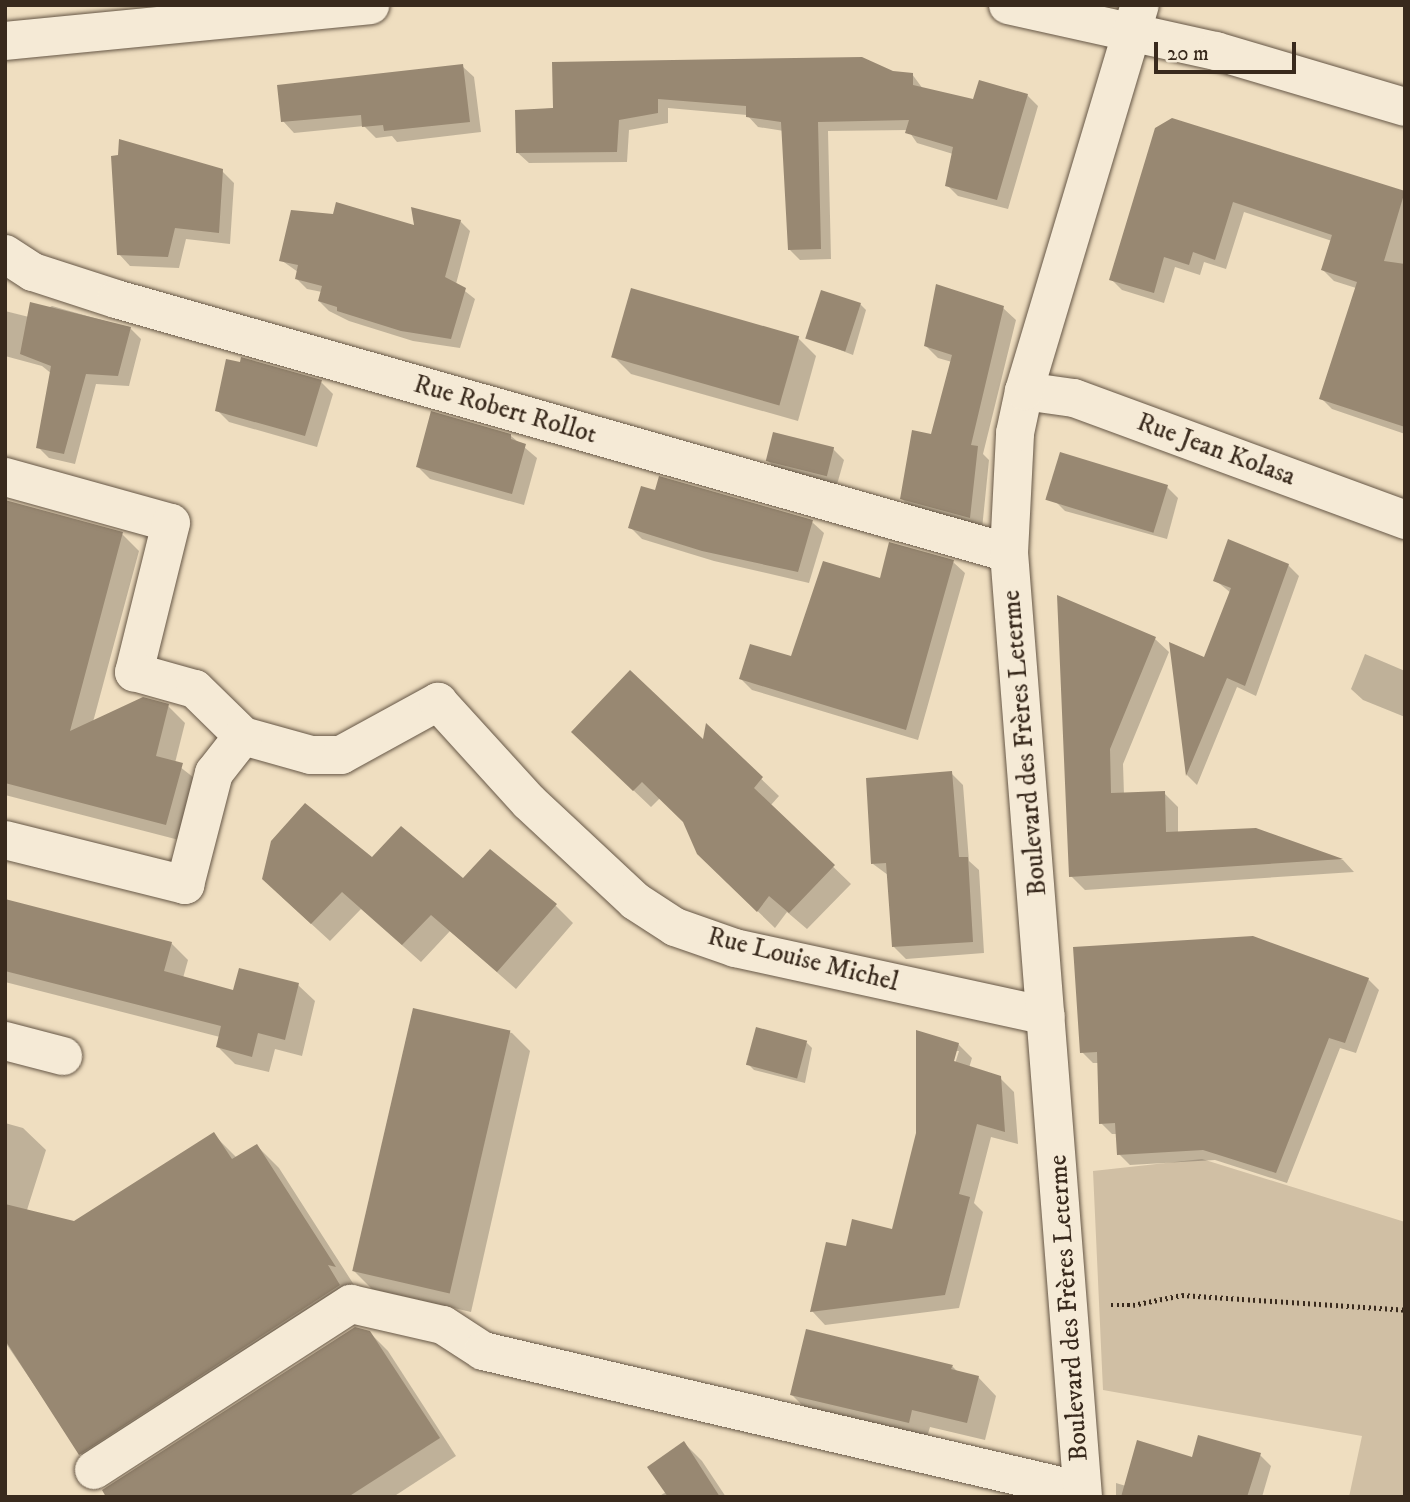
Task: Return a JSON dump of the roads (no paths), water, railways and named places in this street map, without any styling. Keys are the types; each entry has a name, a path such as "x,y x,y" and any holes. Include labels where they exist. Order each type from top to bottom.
{"street":[{"path":"5,41 240,11 370,5"},
{"path":"1008,5 1136,19 1405,107"},
{"name":"Boulevard des Frères Leterme","path":"1083,1494 1009,553 1015,433 1024,391 1136,19"},
{"name":"Rue Robert Rollot","path":"5,254 33,272 116,299 1009,553"},
{"name":"Rue Jean Kolasa","path":"1024,391 1074,398 1405,520"},
{"path":"5,477 172,523 134,672 195,689 243,736 215,773 185,885 5,840"},
{"name":"Rue Louise Michel","path":"243,736 311,755 341,755 438,702 539,811 635,901 676,926 735,948 1046,1016"},
{"path":"5,1041 63,1056"},
{"path":"94,1470 351,1304 443,1325 483,1351 1083,1494"}]}
